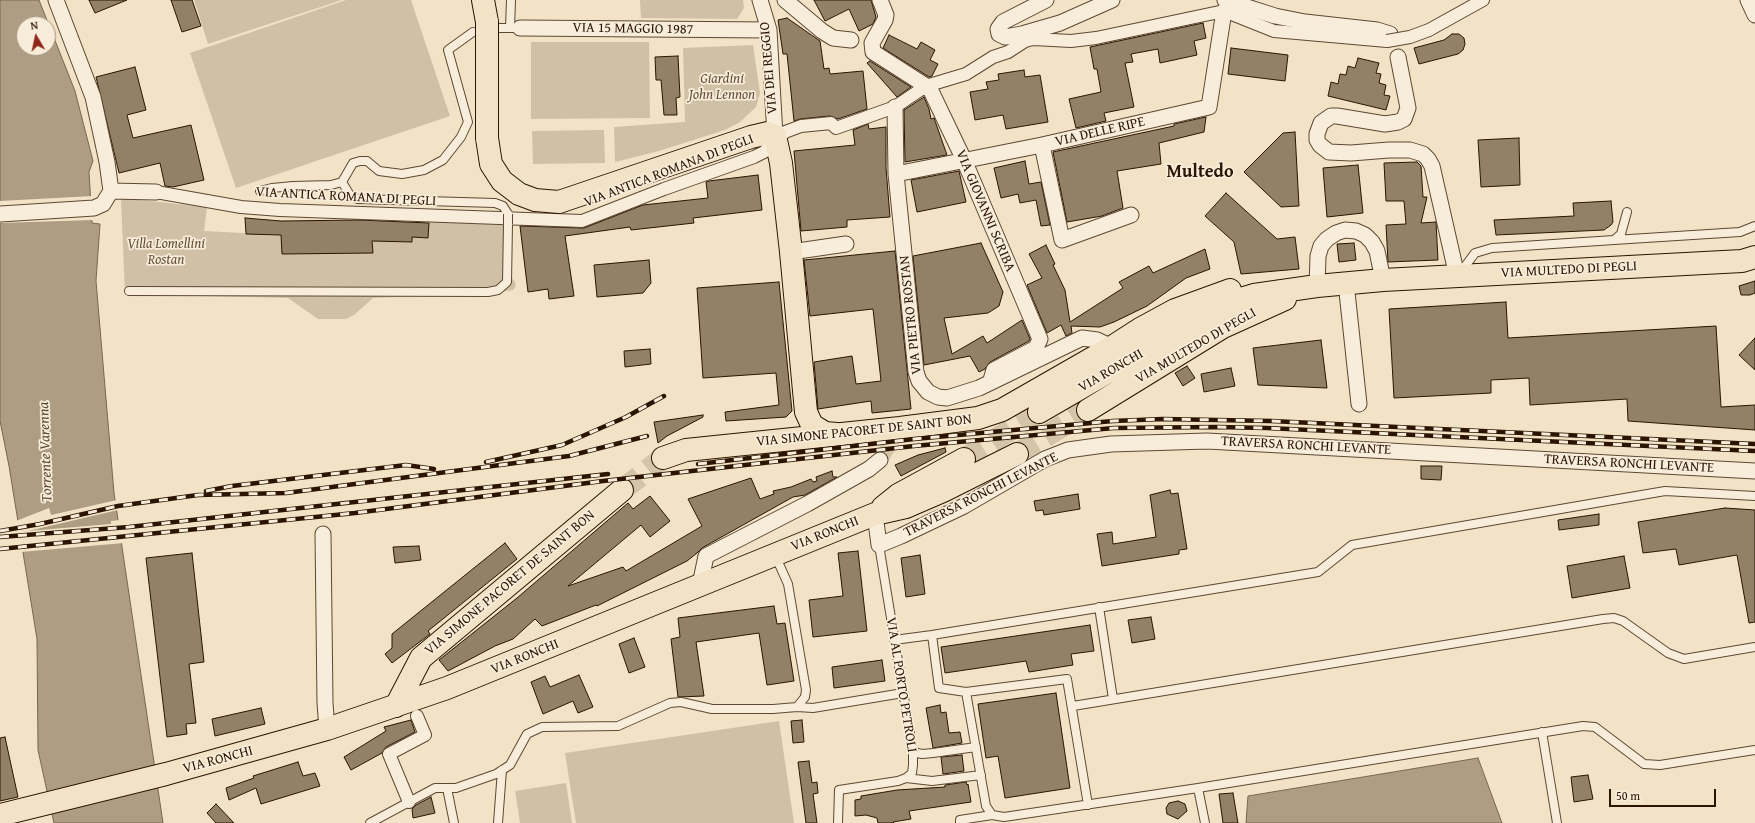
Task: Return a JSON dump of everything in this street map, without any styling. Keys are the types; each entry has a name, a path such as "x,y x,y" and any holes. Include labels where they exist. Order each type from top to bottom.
{"main road":[{"path":"483,0 486,27 487,138 491,164 502,181 519,194 535,200 559,202 751,137 768,133 775,138 781,163 806,412 802,428 793,434 769,442"},
{"name":"VIA MULTEDO DI PEGLI","path":"1161,342 1227,303 1254,295 1309,287 1383,280 1742,261 1755,257"},
{"name":"VIA MULTEDO DI PEGLI","path":"1140,329 1175,310 1229,290 1274,284 1309,287"},
{"name":"VIA MULTEDO DI PEGLI","path":"1088,410 1223,327 1309,287"},
{"name":"VIA MULTEDO DI PEGLI","path":"1114,393 1126,376 1160,353 1161,342 1159,336 1149,330 1140,329"},
{"name":"VIA SIMONE PACORET DE SAINT BON","path":"663,458 686,450 842,435 942,424 978,418 1002,410 1112,348 1140,329"},
{"name":"VIA RONCHI","path":"1039,412 1161,342"},
{"path":"806,412 812,425 825,433 842,435"},
{"name":"VIA RONCHI","path":"0,815 166,774 328,729 447,688 875,514 906,507 943,492 1017,454"},
{"name":"VIA RONCHI","path":"875,514 898,495 964,459"},
{"name":"VIA SIMONE PACORET DE SAINT BON","path":"396,706 421,658 622,490"},
{"path":"421,658 422,678 430,685 447,688"}],"street":[{"path":"0,214 94,208 103,204 111,192 107,162 93,97 56,0"},
{"name":"VIA DEI REGGIO","path":"760,0 769,30 775,138"},
{"path":"785,0 822,31 833,38 851,40"},
{"path":"880,0 886,15 886,20 872,43 873,52 926,86"},
{"path":"1046,0 1003,22 998,30 999,34 1005,37 1022,34 1060,23 1112,0"},
{"path":"1224,5 1274,31 1410,37 1429,30 1483,0"},
{"path":"1748,0 1755,15"},
{"path":"1224,5 1305,22 1377,30 1388,37"},
{"name":"VIA ANTICA ROMANA DI PEGLI","path":"156,192 241,207 280,210 582,221 664,189 754,157 764,152 775,138 785,132 801,126 831,123 836,128 895,107 926,86 966,74 993,57 1008,52 1025,41 1034,39 1070,41 1096,38 1224,5"},
{"name":"VIA DELLE RIPE","path":"896,174 1042,145 1209,107 1224,5"},
{"path":"1274,31 1275,16"},
{"name":"VIA 15 MAGGIO 1987","path":"515,28 769,30"},
{"path":"1398,57 1408,108 1404,119 1398,122 1385,124 1331,116 1321,122 1317,134 1317,140 1320,145 1329,152 1351,153 1410,150 1423,154 1432,166 1457,276"},
{"name":"VIA GIOVANNI SCRIBA","path":"926,86 935,98 964,160 1040,339 1036,348 994,370 990,383"},
{"name":"VIA PIETRO ROSTAN","path":"895,107 896,174 916,372 919,381 928,392 942,398 954,396 990,383 1082,338 1097,340 1112,348"},
{"path":"1042,145 1062,240 1131,215"},
{"path":"111,192 156,192"},
{"path":"1309,287 1321,246 1327,238 1346,230 1356,231 1365,235 1372,242 1377,251 1383,280"},
{"path":"791,252 846,244"},
{"path":"1346,283 1359,404"},
{"name":"TRAVERSA RONCHI LEVANTE","path":"879,545 964,506 1045,460 1068,450 1111,444 1206,441 1755,471"},
{"path":"700,585 706,556 807,504 869,469 880,460"},
{"name":"VIA AL PORTO PETROLI","path":"875,514 879,545"},
{"path":"323,534 325,703 328,729"},
{"path":"409,802 389,754 425,735 417,716"}],"lane":[{"path":"511,0 515,28"},
{"name":"VIA 15 MAGGIO 1987","path":"486,27 515,28"},
{"path":"260,191 293,186 331,185 342,182 353,163 360,161 367,161 379,171 402,174 424,170 443,160 461,137 468,122 448,50 486,27"},
{"path":"129,291 488,292 498,290 507,282 508,214 504,206 494,203 358,199 350,195 342,182"},
{"path":"1614,240 1622,234 1627,212"},
{"path":"1457,276 1474,253 1492,248 1740,232 1755,226"},
{"path":"894,640 932,636 1099,607 1318,572 1352,545 1657,492 1665,491 1755,496"},
{"name":"VIA AL PORTO PETROLI","path":"879,545 913,752 912,773 906,778"},
{"path":"775,554 788,584 806,690 805,697 797,707"},
{"path":"1099,607 1113,699"},
{"path":"1072,706 1603,618 1614,618 1623,621 1668,653 1684,659 1755,647"},
{"path":"932,636 938,688 966,692 1067,679 1088,805"},
{"path":"966,692 986,806 992,815"},
{"path":"370,823 435,788 456,788 496,774 510,765 527,734 542,727 618,726 670,703 681,702 712,709 813,708 903,693"},
{"path":"960,823 960,820 992,815 1004,817 1088,805 1584,726 1595,727 1644,764 1650,765 1660,765 1755,750"},
{"path":"1542,732 1557,823"},
{"path":"913,752 933,754 976,747"},
{"path":"498,823 502,770"},
{"path":"838,823 839,790 898,781 906,778 932,781 981,775"},
{"path":"447,788 454,823"},
{"path":"1198,788 1205,823"}],"green space":[{"path":"194,0 342,0 208,44"},
{"path":"346,0 411,0 450,116 236,188 190,53"},
{"path":"640,0 743,0 744,8 737,19 641,18"},
{"path":"531,42 649,42 650,118 531,119"},
{"name":"Giardini John Lennon","path":"753,45 760,93 756,107 740,122 725,130 659,151 615,162 614,127 685,122 683,48"},
{"path":"604,130 605,163 533,164 532,131"},
{"name":"Villa Lomellini Rostan","path":"121,198 207,207 204,231 281,235 282,254 373,253 372,241 411,242 412,237 428,238 429,222 501,222 500,210 512,211 510,275 516,286 513,290 500,292 373,298 354,315 346,319 318,319 288,298 125,294"},
{"path":"779,721 794,823 576,823 565,753"},
{"path":"566,783 572,823 520,823 515,791"}],"water":[{"name":"Torrente Varenna","path":"0,0 39,0 45,16 16,16 16,56 56,56 56,43 75,91 93,161 89,172 92,223 100,224 96,281 114,493 163,823 54,823 38,750 37,639 9,466 0,421"},
{"path":"1478,758 1502,823 1246,823 1248,796"}],"pier":[{"path":"93,196 94,220 0,223 0,201"},
{"path":"117,500 118,510 28,531 111,524 111,521 120,520 124,543 21,552 16,521 49,508 51,515"}],"building":[{"path":"89,0 127,0 95,13"},
{"path":"171,0 192,0 201,26 182,32"},
{"path":"814,0 871,0 876,17 873,24 859,31 849,9 825,21"},
{"path":"787,18 820,41 824,69 829,68 830,74 863,71 867,109 838,119 830,116 794,121 787,54 783,54 778,20"},
{"path":"1203,23 1206,38 1194,41 1197,55 1160,63 1158,49 1131,54 1133,62 1125,63 1134,107 1104,113 1106,121 1076,128 1069,99 1101,92 1097,69 1094,69 1090,47"},
{"path":"1452,34 1459,34 1464,38 1465,44 1463,50 1458,54 1419,64 1414,48 1444,40"},
{"path":"889,35 917,49 921,42 935,50 930,60 938,64 932,76 929,77 883,48"},
{"path":"1231,48 1288,55 1285,81 1228,74"},
{"path":"678,56 680,97 676,98 677,115 664,115 661,80 656,80 655,57"},
{"path":"1358,58 1379,63 1376,73 1381,74 1379,83 1386,85 1384,95 1390,96 1386,110 1328,96 1331,82 1338,84 1340,74 1346,75 1348,66 1355,68"},
{"path":"870,61 911,87 897,97 867,63"},
{"path":"135,67 146,110 127,115 133,138 191,125 204,180 173,187 165,186 160,163 119,173 96,77"},
{"path":"1024,70 1025,77 1040,75 1048,122 1006,129 1003,115 975,120 970,92 988,89 986,82 999,80 998,74"},
{"path":"924,97 931,119 934,118 947,155 905,162 904,110"},
{"path":"1206,117 1204,132 1159,143 1161,164 1117,171 1123,208 1102,216 1067,222 1053,152 1174,126 1174,124"},
{"path":"868,124 869,129 886,127 886,168 890,217 847,220 847,227 801,231 794,151 855,145 853,130"},
{"path":"1295,132 1299,206 1281,207 1244,172 1283,133"},
{"path":"1519,138 1520,185 1481,187 1478,140"},
{"path":"1025,161 1029,184 1041,182 1050,225 1041,226 1036,200 1020,203 1018,194 1001,198 994,168"},
{"path":"1417,162 1421,166 1423,197 1427,197 1421,223 1436,222 1438,260 1388,262 1386,225 1406,224 1404,201 1386,201 1384,163"},
{"path":"1358,165 1363,213 1327,217 1323,168"},
{"path":"959,171 966,202 917,212 911,180"},
{"path":"758,175 762,210 693,218 694,223 631,230 630,227 565,236 574,296 549,299 548,289 528,292 520,226 584,228 643,205 708,198 706,182 709,181"},
{"path":"1226,193 1277,239 1295,237 1299,269 1241,274 1234,242 1205,216"},
{"path":"1611,201 1613,222 1604,230 1496,235 1494,220 1574,216 1573,203"},
{"path":"245,218 281,221 360,220 429,223 428,238 412,237 412,242 372,241 373,253 282,254 281,235 246,234"},
{"path":"981,243 1003,292 999,306 988,313 944,318 952,354 983,336 987,343 1022,320 1030,339 1029,341 990,362 985,369 979,372 970,356 924,365 913,256"},
{"path":"1354,243 1356,260 1339,262 1337,244"},
{"path":"1046,245 1055,264 1053,265 1065,290 1070,322 1123,288 1119,282 1149,266 1153,273 1205,249 1210,269 1186,278 1147,306 1114,322 1100,327 1071,326 1072,333 1066,336 1061,325 1047,333 1027,285 1042,278 1029,254"},
{"path":"895,251 911,409 872,413 871,401 818,409 814,362 852,356 856,384 881,381 873,309 810,316 804,260"},
{"path":"649,260 651,283 643,293 597,297 594,265"},
{"path":"1755,281 1755,293 1750,295 1741,295 1739,286"},
{"path":"779,282 792,411 786,417 726,421 725,412 779,405 776,373 703,378 697,288"},
{"path":"1506,302 1508,338 1716,326 1721,407 1755,405 1755,430 1628,421 1627,399 1530,405 1529,378 1491,380 1491,393 1394,398 1389,309"},
{"path":"1755,338 1755,370 1739,355"},
{"path":"1321,340 1327,388 1258,385 1253,348"},
{"path":"650,349 651,364 625,367 624,351"},
{"path":"1187,366 1195,378 1183,386 1175,373"},
{"path":"1231,368 1235,386 1204,392 1201,374"},
{"path":"703,415 703,417 667,436 658,443 654,422"},
{"path":"945,448 946,452 901,476 895,465 918,455"},
{"path":"1421,466 1442,466 1441,480 1421,479"},
{"path":"832,471 833,477 837,477 805,495 793,497 702,548 687,561 597,606 596,605 542,626 535,619 513,639 495,646 448,671 439,660 517,598 628,503 633,509 650,496 670,521 650,537 641,525 568,586 623,567 626,571 702,526 688,499 751,478 760,499 774,494 773,491 791,487 811,479 813,482 817,481 816,477"},
{"path":"1170,490 1171,494 1178,493 1187,549 1179,550 1179,554 1102,566 1097,534 1112,532 1113,544 1156,537 1150,495"},
{"path":"1078,494 1080,509 1044,515 1043,510 1036,511 1034,501"},
{"path":"1725,508 1755,510 1755,622 1749,623 1737,555 1679,565 1676,549 1643,553 1638,522"},
{"path":"1599,514 1599,525 1559,530 1558,520"},
{"path":"505,543 517,559 428,631 430,634 392,663 385,654 392,648 392,634"},
{"path":"419,546 421,560 395,563 393,547"},
{"path":"858,551 867,631 813,637 809,600 843,596 838,553"},
{"path":"192,553 204,662 189,664 196,723 186,724 187,734 167,737 146,558"},
{"path":"920,555 925,594 906,597 901,558"},
{"path":"1624,556 1630,588 1572,598 1567,566"},
{"path":"774,606 777,624 785,623 794,681 767,685 759,633 696,642 704,696 678,697 671,639 680,637 678,618"},
{"path":"1151,617 1155,639 1132,643 1128,620"},
{"path":"1090,625 1094,651 1071,654 1073,665 1029,672 1026,661 945,673 941,647"},
{"path":"634,638 645,667 629,673 619,644"},
{"path":"882,660 885,681 834,688 832,667"},
{"path":"579,675 593,707 578,713 573,701 543,714 531,682 545,676 550,687"},
{"path":"1056,693 1070,788 1005,798 998,756 986,758 978,704"},
{"path":"940,705 941,713 946,712 949,733 960,732 962,743 933,748 926,708"},
{"path":"261,708 265,724 215,736 212,719"},
{"path":"411,720 415,732 386,747 382,753 351,770 344,757 386,731 384,727"},
{"path":"802,720 804,742 793,743 791,721"},
{"path":"5,737 18,797 0,801 0,738"},
{"path":"962,755 964,771 943,774 941,757"},
{"path":"809,761 812,783 817,782 818,793 813,794 817,823 806,823 798,762"},
{"path":"298,762 303,776 315,773 320,786 261,804 256,788 229,800 226,788 254,778 253,776"},
{"path":"1588,775 1593,799 1574,802 1571,777"},
{"path":"966,782 967,785 968,784 971,802 909,811 911,819 893,822 894,823 878,823 877,818 866,815 855,816 855,800 861,799 861,796 897,790 945,787 945,785"},
{"path":"1233,793 1238,823 1223,823 1219,794"},
{"path":"431,797 435,813 413,818 412,809 416,805"},
{"path":"1178,801 1185,804 1187,811 1178,819 1167,814 1166,808 1169,803"},
{"path":"216,804 234,823 216,823 207,813"}],"tunnel":[{"path":"1017,454 1088,410"},
{"path":"964,459 1039,412"},
{"path":"880,460 900,428"},
{"path":"622,490 663,458"}],"railway":[{"path":"486,462 562,445 626,417 664,396"},
{"path":"698,464 914,439 1113,421 1163,419 1271,421 1755,444"},
{"path":"0,549 355,513 603,481 914,446 1114,428 1267,428 1755,451"},
{"path":"0,531 40,524 118,506 198,495 286,493 569,456 647,436"},
{"path":"206,491 232,486 406,465 434,469"},
{"path":"0,537 129,527 608,474"}],"district":[{"name":"Multedo","path":"1200,172"}]}
